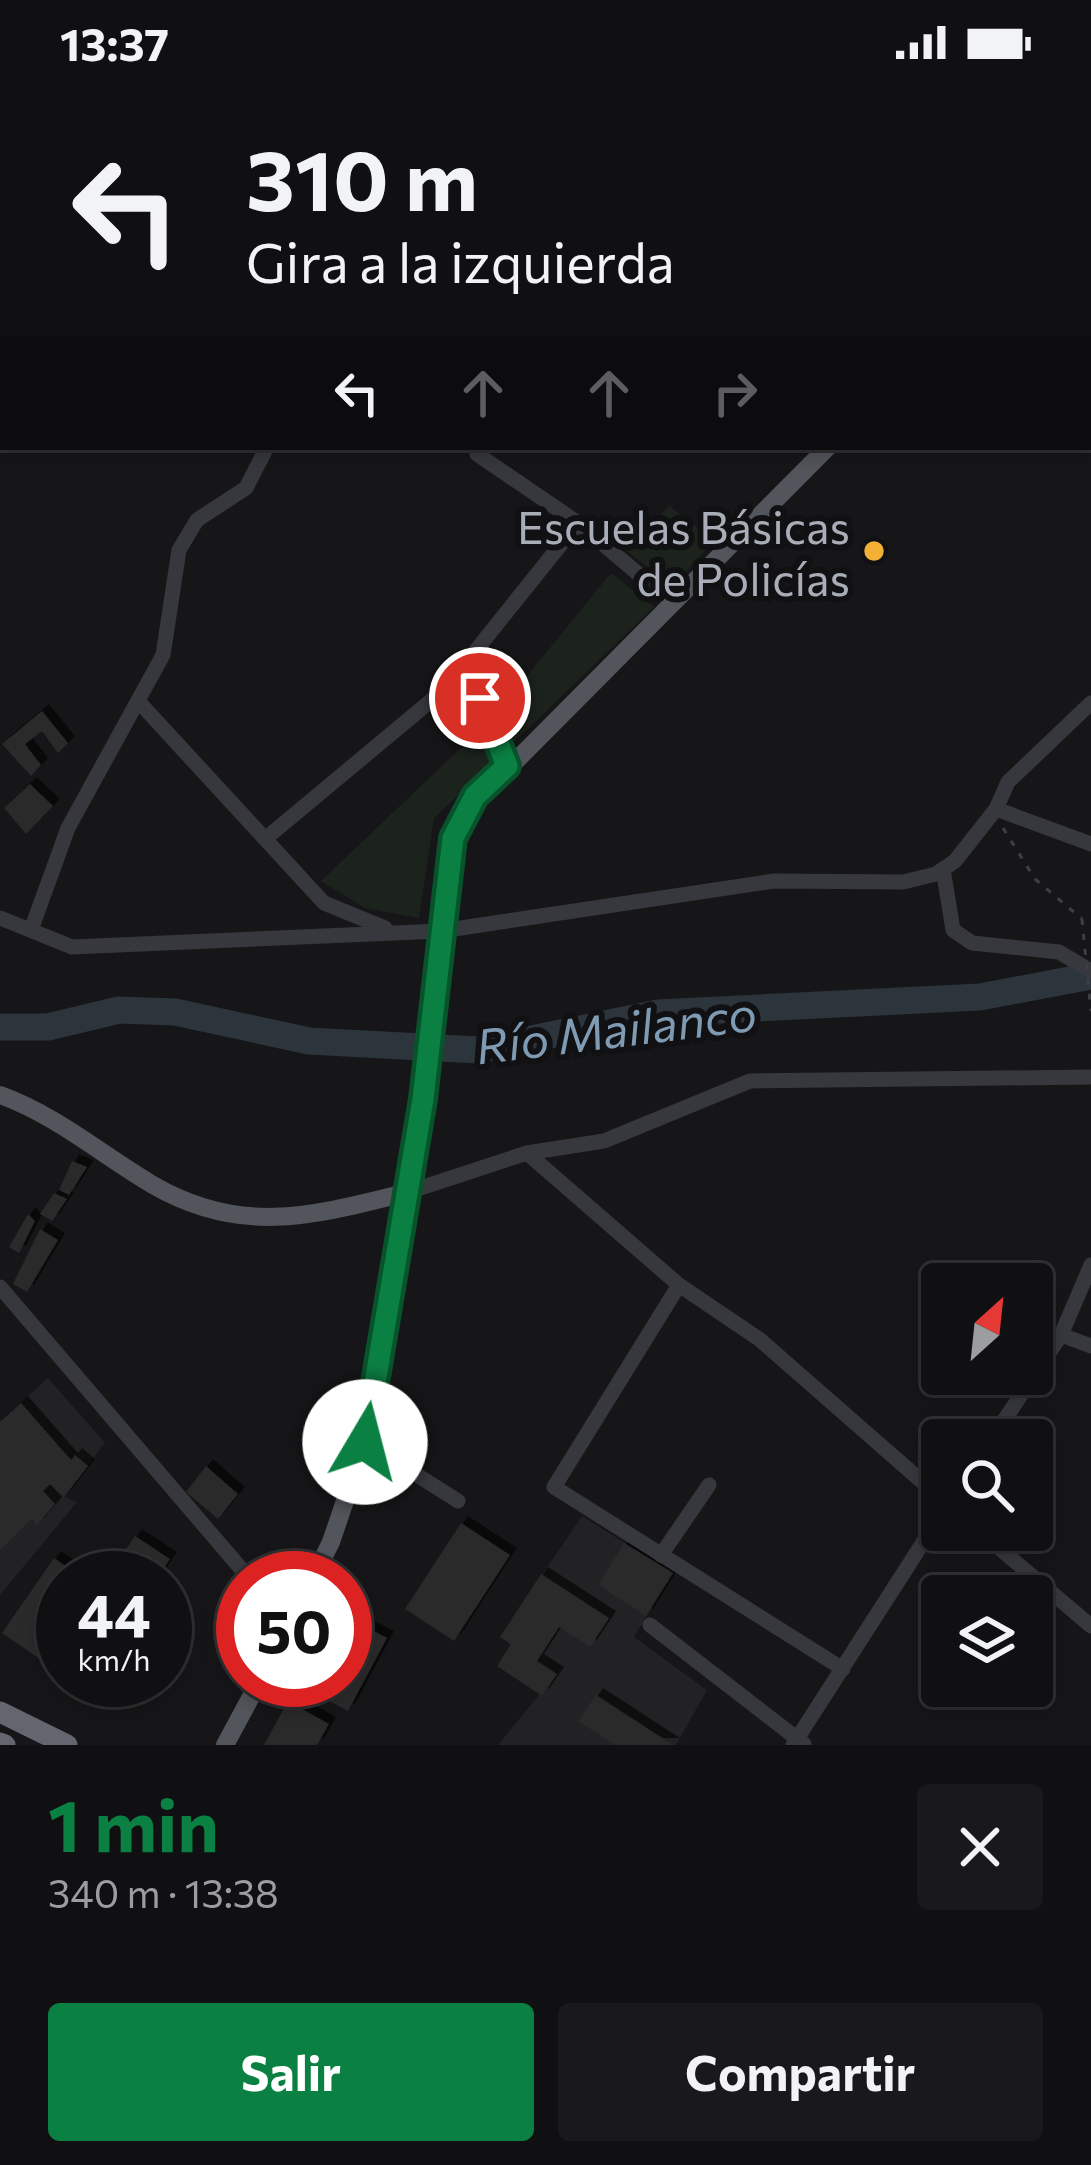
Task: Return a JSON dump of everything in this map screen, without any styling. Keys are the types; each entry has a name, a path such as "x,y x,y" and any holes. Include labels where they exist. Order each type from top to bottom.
{"highway":[{"path":"0,1712 67,1745"}],"main road":[{"path":"327,1551 365,1442 423,1099 441,932 461,816 825,450"},
{"path":"6,1097 80,1136 155,1186 220,1215 300,1219 406,1193"},
{"path":"225,1745 245,1707"}],"street":[{"path":"31,930 68,828 163,655 179,550 197,520 246,488 265,450"},
{"path":"477,454 578,524 674,604"},
{"path":"265,839 445,689 578,524"},
{"path":"466,664 507,766"},
{"path":"139,702 324,903 392,931"},
{"path":"0,918 72,947 441,932 774,881 904,882 943,869 996,809 1008,782 1091,703"},
{"path":"996,809 1091,844"},
{"path":"943,869 953,930 972,943 1059,952 1091,971"},
{"path":"406,1193 527,1153 604,1141 750,1081 1091,1077"},
{"path":"527,1153 679,1285 759,1339 921,1481"},
{"path":"1005,1419 1061,1335 1091,1265"},
{"path":"679,1285 554,1487 843,1669"},
{"path":"0,1287 226,1551"},
{"path":"1061,1335 1091,1346"},
{"path":"365,1442 458,1501"},
{"path":"661,1555 709,1485"},
{"path":"650,1625 799,1743 921,1547"},
{"path":"1002,1551 1091,1627"}],"path":[{"path":"996,809 1008,842 1035,879 1082,919 1091,1011"}],"shaded area":[{"path":"669,506 715,540 672,587 627,551"},
{"path":"611,573 654,607 510,746 496,714"},
{"path":"481,729 496,759 434,818 419,918 365,908 321,881"},
{"path":"48,1378 105,1443 64,1496 77,1502 0,1595 0,1422"},
{"path":"582,1516 673,1573 634,1637 707,1690 676,1745 498,1745 556,1674 500,1637"}],"building":[{"path":"42,711 68,743 58,753 42,731 25,744 41,765 31,776 2,744"},
{"path":"30,784 53,806 26,834 4,808"},
{"path":"72,1161 87,1167 69,1195 59,1190"},
{"path":"54,1193 67,1199 52,1221 40,1214"},
{"path":"28,1214 35,1221 19,1253 9,1247"},
{"path":"40,1229 58,1240 27,1292 13,1284"},
{"path":"21,1403 71,1460 75,1455 88,1466 64,1497 50,1484 43,1491 55,1504 36,1526 32,1518 0,1550 0,1422"},
{"path":"206,1466 238,1494 218,1519 186,1492"},
{"path":"461,1523 510,1555 454,1641 405,1609"},
{"path":"135,1536 158,1551 125,1551"},
{"path":"624,1543 673,1573 646,1616 598,1585"},
{"path":"541,1574 609,1618 590,1647 559,1627 537,1661 557,1674 542,1696 497,1666 511,1644 500,1637"},
{"path":"36,1584 36,1656 2,1633"},
{"path":"372,1630 387,1638 372,1666"},
{"path":"596,1695 673,1745 615,1745 578,1721"},
{"path":"285,1707 299,1707 329,1724 317,1745 264,1745"}],"waterway":[{"name":"Río Mailanco","path":"0,1027 48,1027 119,1010 175,1012 309,1041 478,1050 658,1013 980,997 1091,976"}],"place":[{"name":"Escuelas Básicas de Policías","path":"874,551"}],"route":[{"path":"365,1442 381,1323 423,1099 453,838 475,796 507,766 480,698"}]}
